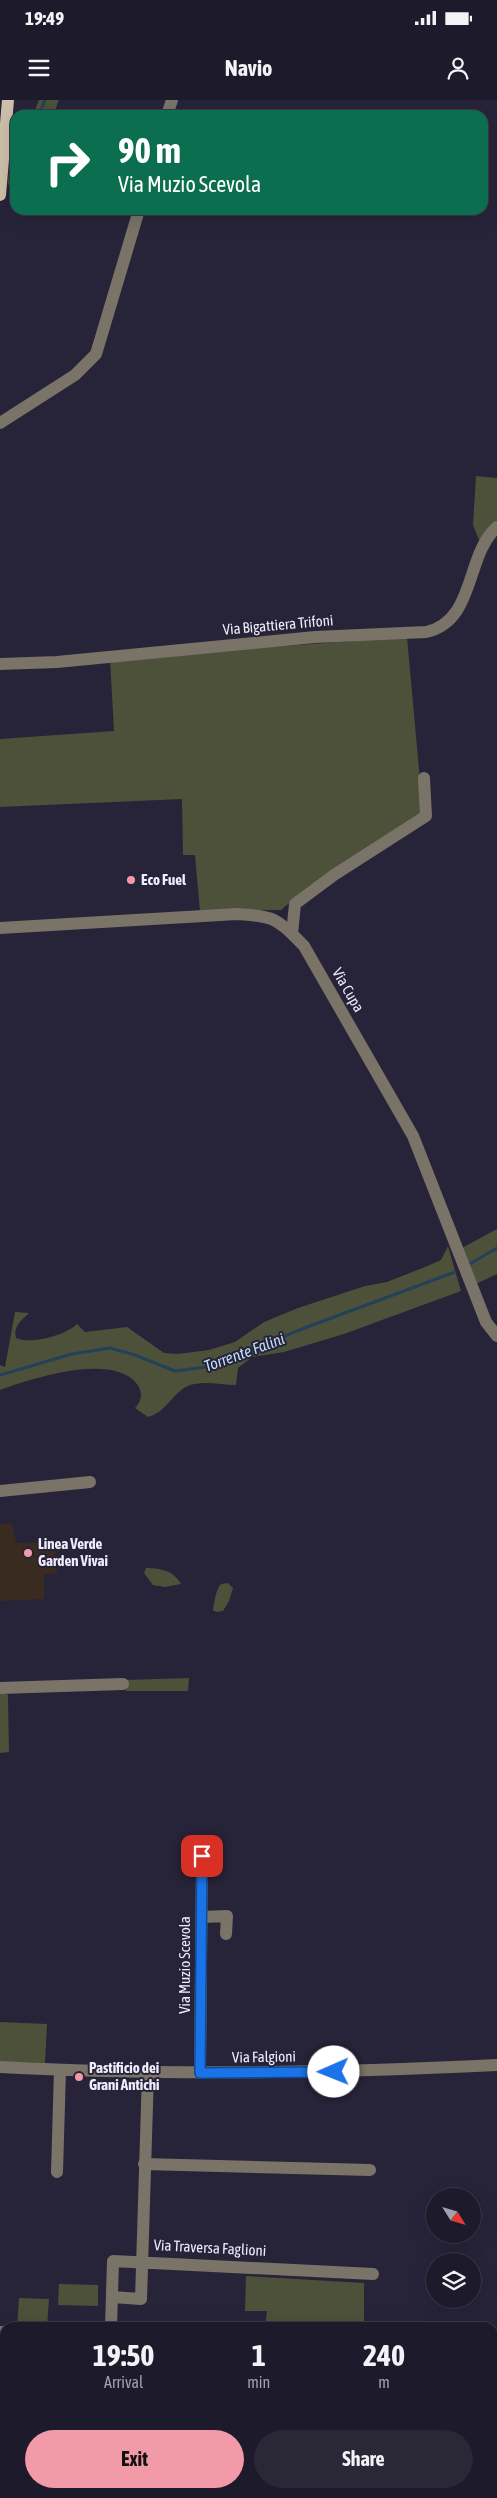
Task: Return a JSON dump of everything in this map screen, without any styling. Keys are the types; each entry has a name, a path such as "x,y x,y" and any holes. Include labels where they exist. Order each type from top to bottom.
{"main road":[{"path":"0,195 8,100"}],"street":[{"path":"0,423 76,375 96,354 138,215"},
{"name":"Via Bigattiera Trifoni","path":"0,664 57,662 315,637 426,632 437,629 445,625 456,611 467,590 482,547 488,535 497,527"},
{"path":"292,934 295,904 334,875 426,816 424,778"},
{"name":"Via Cupa","path":"0,928 238,914 266,915 276,919 304,946 413,1136 486,1322 497,1336"},
{"path":"0,1491 90,1482"},
{"path":"0,1688 123,1684"},
{"name":"Via Muzio Scevola","path":"200,2073 202,1856"},
{"path":"202,1917 227,1916 226,1934"},
{"name":"Via Falgioni","path":"0,2067 148,2073 200,2073 334,2072 497,2065"},
{"path":"57,2172 60,2070"},
{"name":"Via Traversa Faglioni","path":"148,2073 141,2261 373,2274"},
{"path":"144,2164 370,2170"},
{"path":"111,2322 113,2261 141,2261 141,2299 112,2297"}],"shaded area":[{"name":"Linea Verde Garden Vivai","path":"12,1523 16,1543 55,1542 57,1573 44,1574 44,1599 0,1601 0,1525"}],"green space":[{"path":"39,100 59,100 55,110 35,110"},
{"path":"10,154 10,184 8,185"},
{"path":"476,476 497,478 497,522 479,540 473,525"},
{"path":"407,637 420,780 420,813 306,889 281,910 200,911 195,855 183,855 182,799 0,807 0,739 114,731 110,659"},
{"path":"497,1229 497,1274 476,1284 462,1248"},
{"path":"448,1246 461,1291 344,1334 284,1352 252,1357 238,1368 236,1385 193,1384 178,1393 160,1411 148,1417 135,1408 141,1397 137,1384 125,1375 109,1370 71,1371 31,1380 0,1390 0,1365 5,1367 15,1312 29,1313 18,1324 16,1330 16,1338 22,1340 48,1338 65,1332 77,1324 85,1332 127,1327 164,1353 178,1354 209,1350 235,1342 264,1322 298,1308 365,1286 387,1282 425,1267 441,1260"},
{"path":"146,1568 171,1573 181,1584 165,1587 153,1585 144,1573"},
{"path":"228,1583 233,1588 229,1601 223,1611 216,1612 213,1610 218,1589 221,1584"},
{"path":"189,1678 188,1691 126,1691 125,1680"},
{"path":"0,1692 5,1692 8,1695 9,1752 0,1753"},
{"path":"0,2022 47,2024 45,2063 0,2062"},
{"path":"246,2276 364,2283 364,2322 266,2322 267,2311 245,2311"},
{"path":"59,2284 98,2285 98,2306 58,2305"},
{"path":"19,2298 49,2299 47,2322 17,2322"}],"waterway":[{"path":"41,110 45,100"},
{"path":"6,161 10,160"},
{"name":"Torrente Falini","path":"468,1265 497,1248"},
{"name":"Torrente Falini","path":"0,1375 72,1354 110,1348 135,1355 175,1371 206,1367 455,1272"}],"place":[{"name":"Eco Fuel","path":"131,880"},
{"name":"Linea Verde Garden Vivai","path":"28,1553"},
{"name":"Pastificio dei Grani Antichi","path":"79,2077"}],"route":[{"path":"202,1856 200,2073 334,2072"}]}
